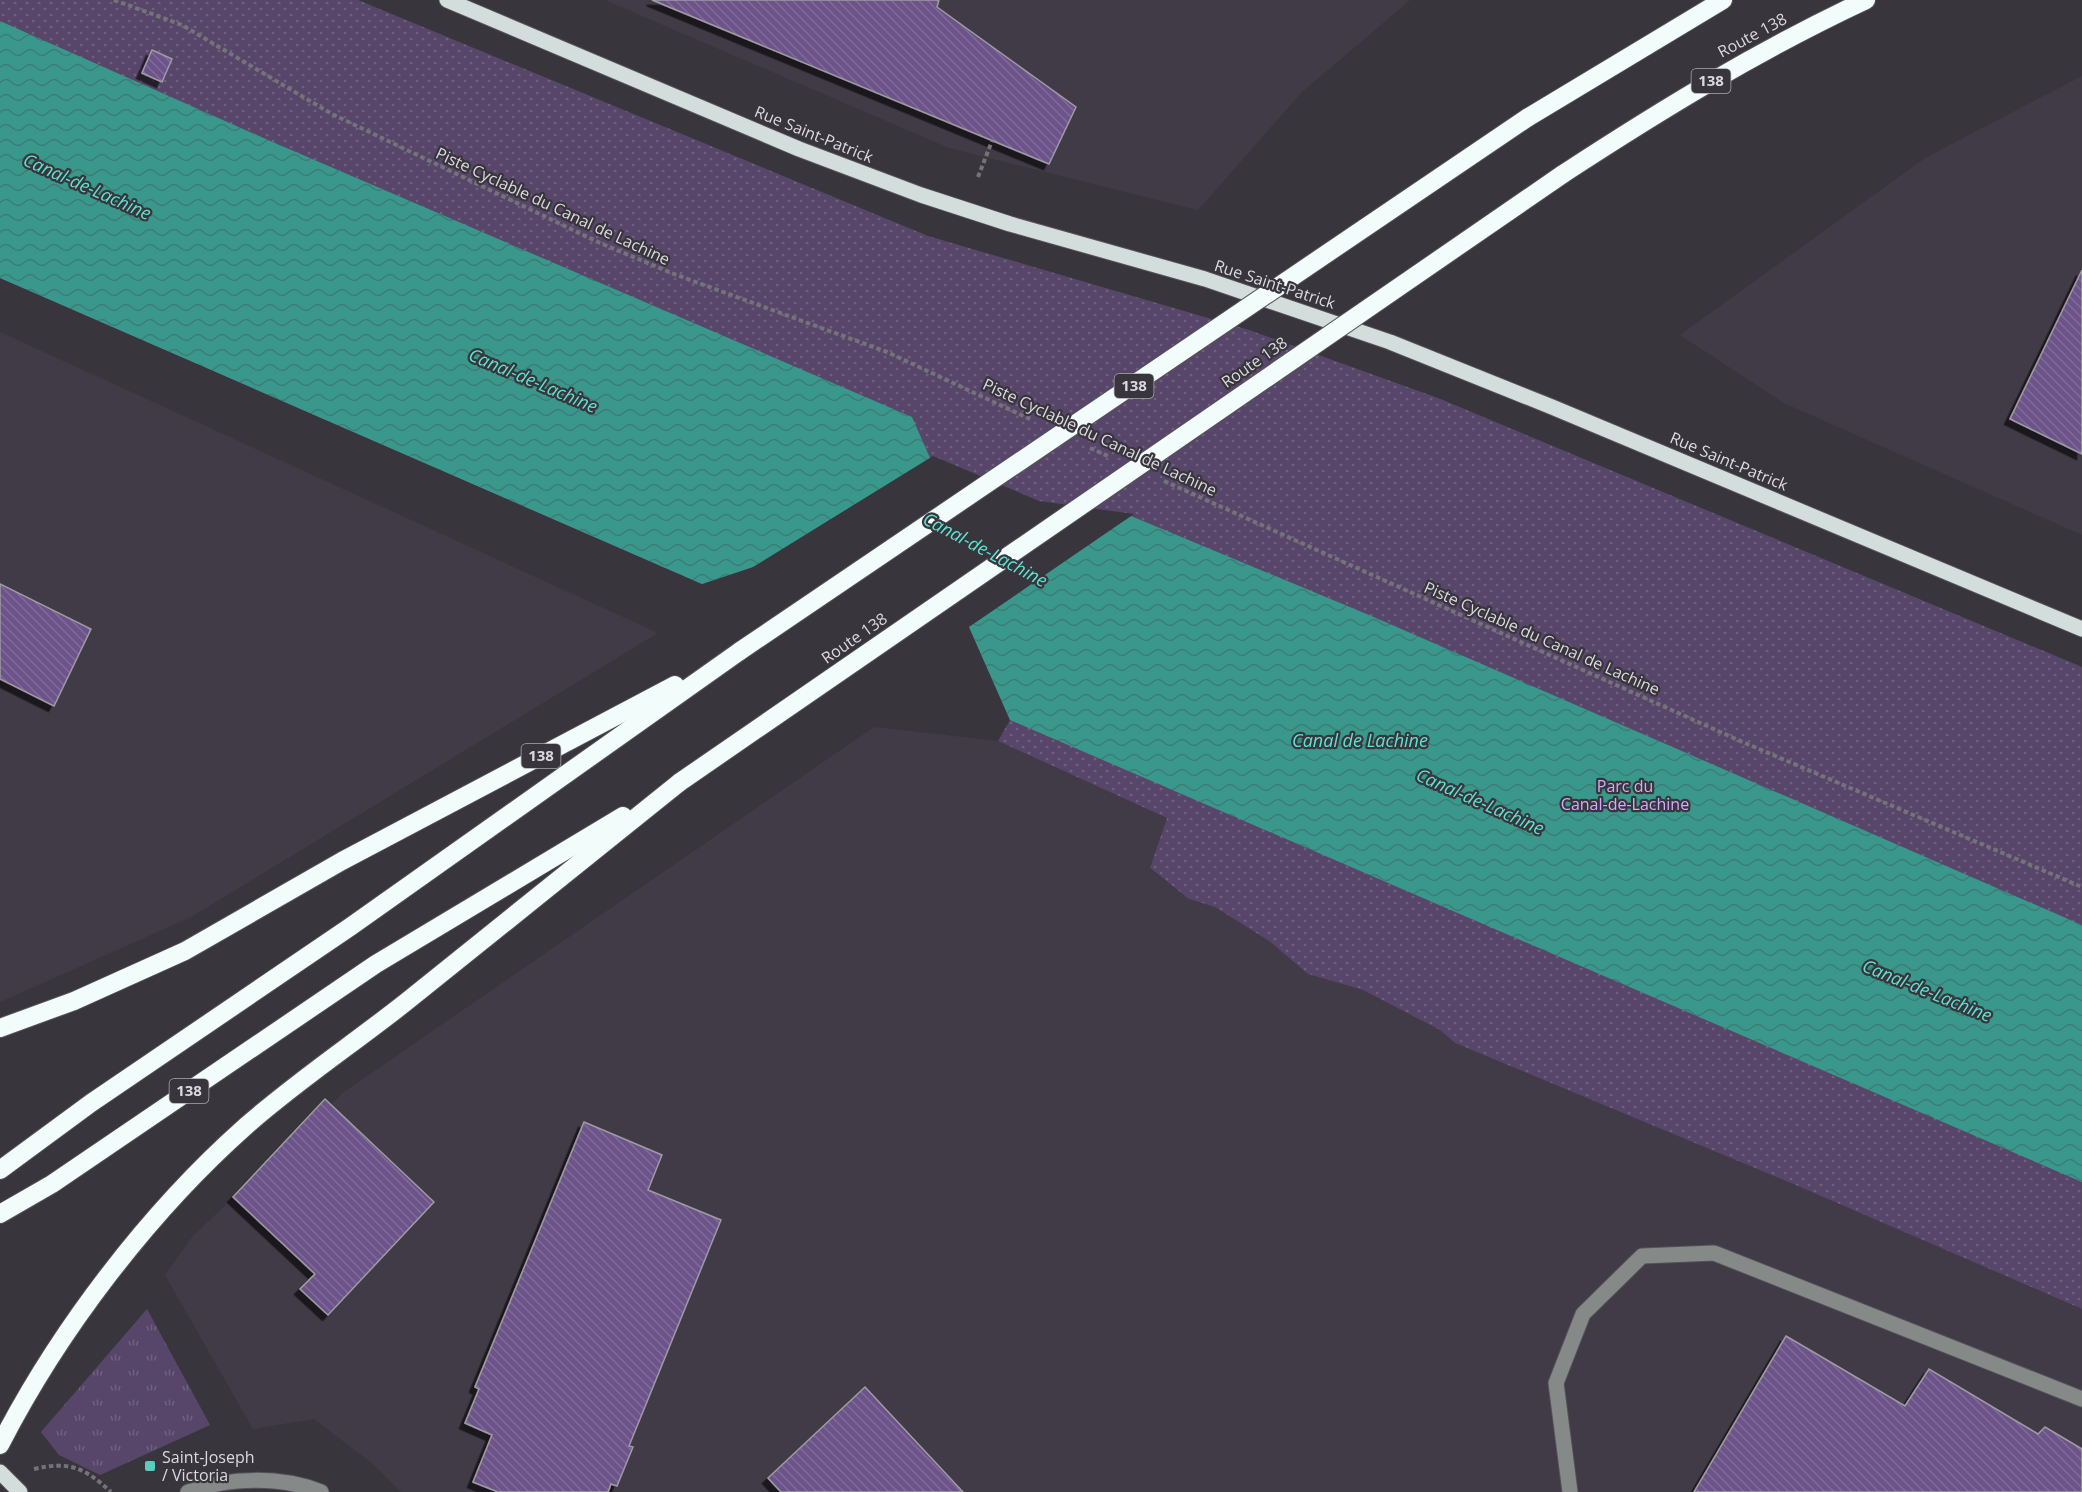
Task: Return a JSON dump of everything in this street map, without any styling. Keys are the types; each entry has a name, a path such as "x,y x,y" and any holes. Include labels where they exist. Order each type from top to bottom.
{"highway":[{"name":"138","path":"0,1028 74,1000 185,951 342,861 740,651 1527,118 1723,0"},
{"name":"Route 138","path":"680,782 1563,174 1665,107 1728,70 1866,0"},
{"path":"0,1170 91,1103 350,927 740,651"},
{"name":"138","path":"0,1214 52,1184 376,964 680,782"},
{"path":"0,1445 33,1387 98,1292 162,1212 244,1127 680,782"}],"main road":[{"name":"Rue Saint-Patrick","path":"447,0 799,149 921,195 1002,222 1205,279 1401,347 2082,628"},
{"path":"0,1472 20,1492"}],"street":[{"path":"1570,1492 1556,1383 1583,1314 1642,1256 1714,1253 2082,1399"},
{"path":"188,1492 221,1484 263,1480 295,1484 321,1492"}],"path":[{"name":"Piste Cyclable du Canal de Lachine","path":"114,0 182,26 332,114 600,243 674,274 887,352 1040,424"},
{"path":"978,177 992,141"},
{"name":"Piste Cyclable du Canal de Lachine","path":"1082,444 1114,459"},
{"name":"Piste Cyclable du Canal de Lachine","path":"1158,478 1738,740 2082,887"},
{"path":"52,1465 72,1466 111,1492"}],"shaded area":[{"path":"605,0 1410,0 1302,92 1198,210 949,148"},
{"path":"2082,76 2082,535 1784,403 1680,335 1925,158"},
{"path":"0,332 658,633 191,917 0,1002"},
{"path":"874,727 998,741 1167,818 1150,869 1189,899 1215,907 1269,941 1308,974 1363,990 1440,1030 1455,1043 1791,1183 2082,1309 2082,1492 401,1492 373,1464 314,1419 253,1429 165,1275 193,1236 344,1092"}],"green space":[{"name":"Parc du Canal-de-Lachine","path":"0,0 358,0 928,236 1249,330 1438,398 2082,667 2082,1309 1791,1183 1455,1043 1440,1030 1363,990 1308,974 1269,941 1215,907 1189,899 1150,868 1167,818 998,741 1010,720 969,627 796,542 756,566 702,584 0,278"},
{"path":"147,1309 210,1425 100,1475 59,1455 41,1432"}],"water":[{"path":"0,21 268,140 912,417 930,458 1038,504 1131,516 1369,615 2082,925 2082,1182 1010,720 969,627 796,542 756,566 702,584 0,278"}],"pier":[{"path":"933,456 1039,501 1134,514 966,629 796,546 745,572"}],"building":[{"path":"652,0 939,0 937,7 1076,107 1049,164"},
{"path":"152,50 172,59 162,82 142,73"},
{"path":"2082,270 2082,454 2010,419"},
{"path":"0,584 91,629 54,706 0,679"},
{"path":"325,1099 434,1202 328,1315 300,1289 315,1274 233,1197"},
{"path":"584,1122 662,1155 648,1190 721,1220 629,1446 633,1447 617,1486 611,1484 608,1492 498,1492 473,1482 492,1435 465,1423 479,1389 475,1387"},
{"path":"1786,1336 1905,1406 1929,1369 2038,1434 2045,1427 2082,1449 2082,1492 1694,1492"},
{"path":"865,1387 963,1492 781,1492 768,1478"}],"place":[{"name":"Saint-Joseph / Victoria","path":"150,1466"}],"water label":[{"name":"Canal-de-Lachine","path":"87,187"},
{"name":"Canal-de-Lachine","path":"533,381"},
{"name":"Canal-de-Lachine","path":"985,550"},
{"name":"Canal de Lachine","path":"1360,741"},
{"name":"Canal-de-Lachine","path":"1480,802"},
{"name":"Canal-de-Lachine","path":"1927,991"}]}
